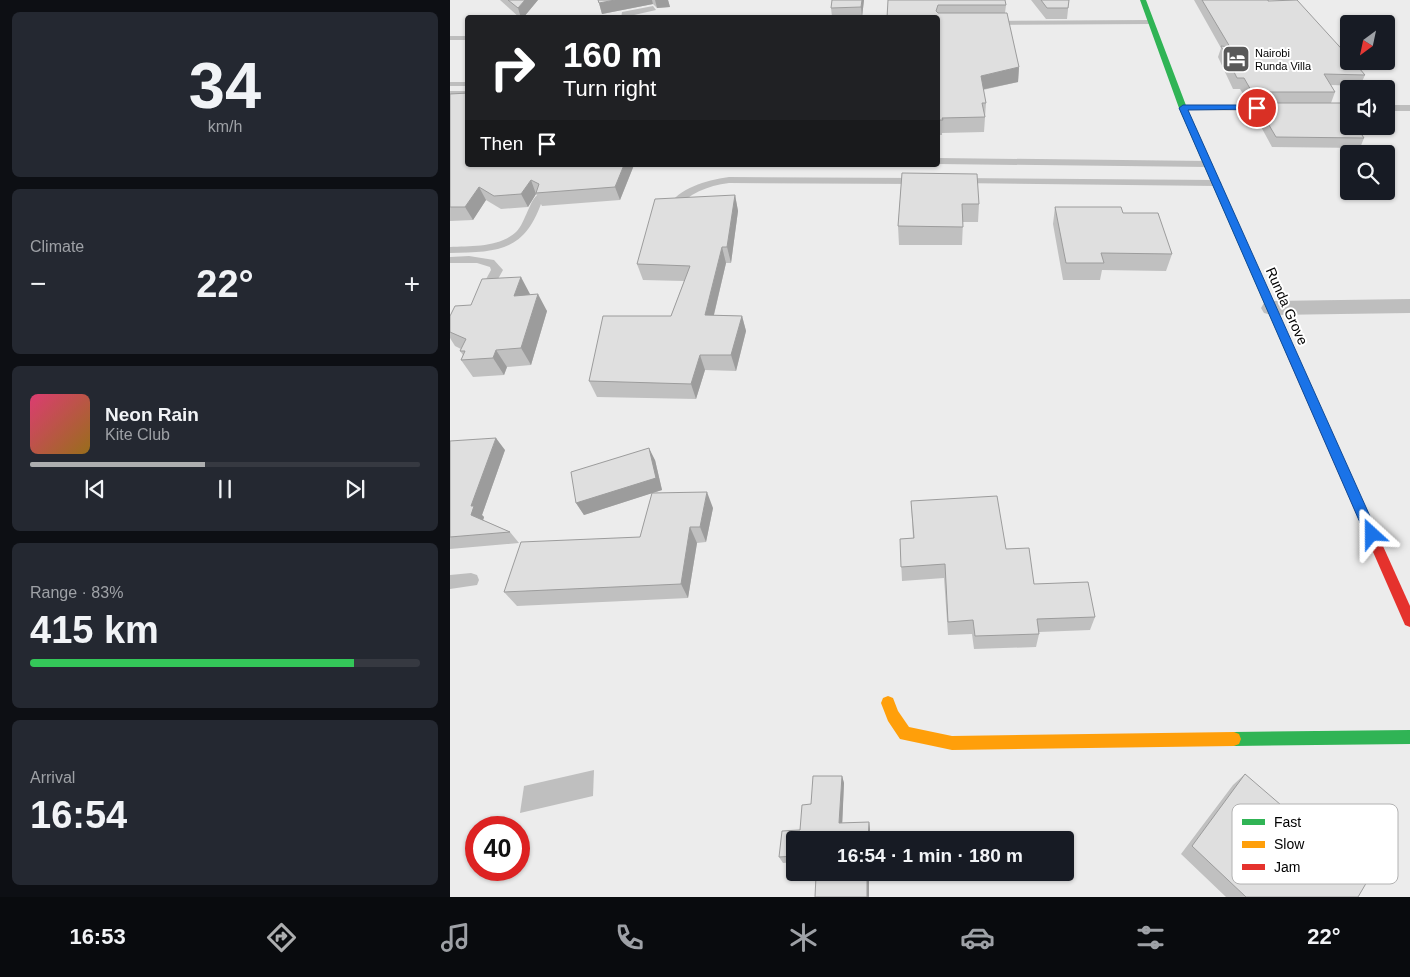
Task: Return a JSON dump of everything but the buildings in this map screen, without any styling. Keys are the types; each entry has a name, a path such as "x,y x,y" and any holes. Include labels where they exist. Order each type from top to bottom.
{"street":[{"name":"Runda Grove","path":"1143,0 1183,108 1410,621"},
{"path":"1272,308 1410,306"},
{"path":"888,703 893,716 906,734 952,743 1410,737"}],"lane":[{"path":"625,15 630,11 653,8"},
{"path":"986,23 1150,22"},
{"path":"450,38 465,38"},
{"path":"450,84 465,84"},
{"path":"450,94 465,93"},
{"path":"1183,108 1280,108"},
{"path":"1320,108 1340,108"},
{"path":"1395,108 1410,108"},
{"path":"940,161 1208,164"},
{"path":"671,208 687,192 709,184 729,180 928,181"},
{"path":"948,181 1217,183"},
{"path":"450,250 500,246 516,240 528,225 538,198"},
{"path":"450,260 482,260 492,262 496,266 497,270 477,306"},
{"path":"450,582 471,580"}],"shaded area":[{"path":"450,0 1410,0 1410,897 450,897"},
{"path":"594,770 593,796 520,813 524,786"}],"traffic: fast":[{"path":"1143,0 1183,108 1291,353"},
{"path":"1234,739 1410,737"}],"traffic: slow":[{"path":"888,703 893,716 905,734 952,743 1234,739"}],"traffic: jam":[{"path":"1291,353 1410,621"}],"place":[{"name":"Nairobi Runda Villa","path":"1236,59"}],"route":[{"path":"1257,108 1183,108 1372,534"}]}
